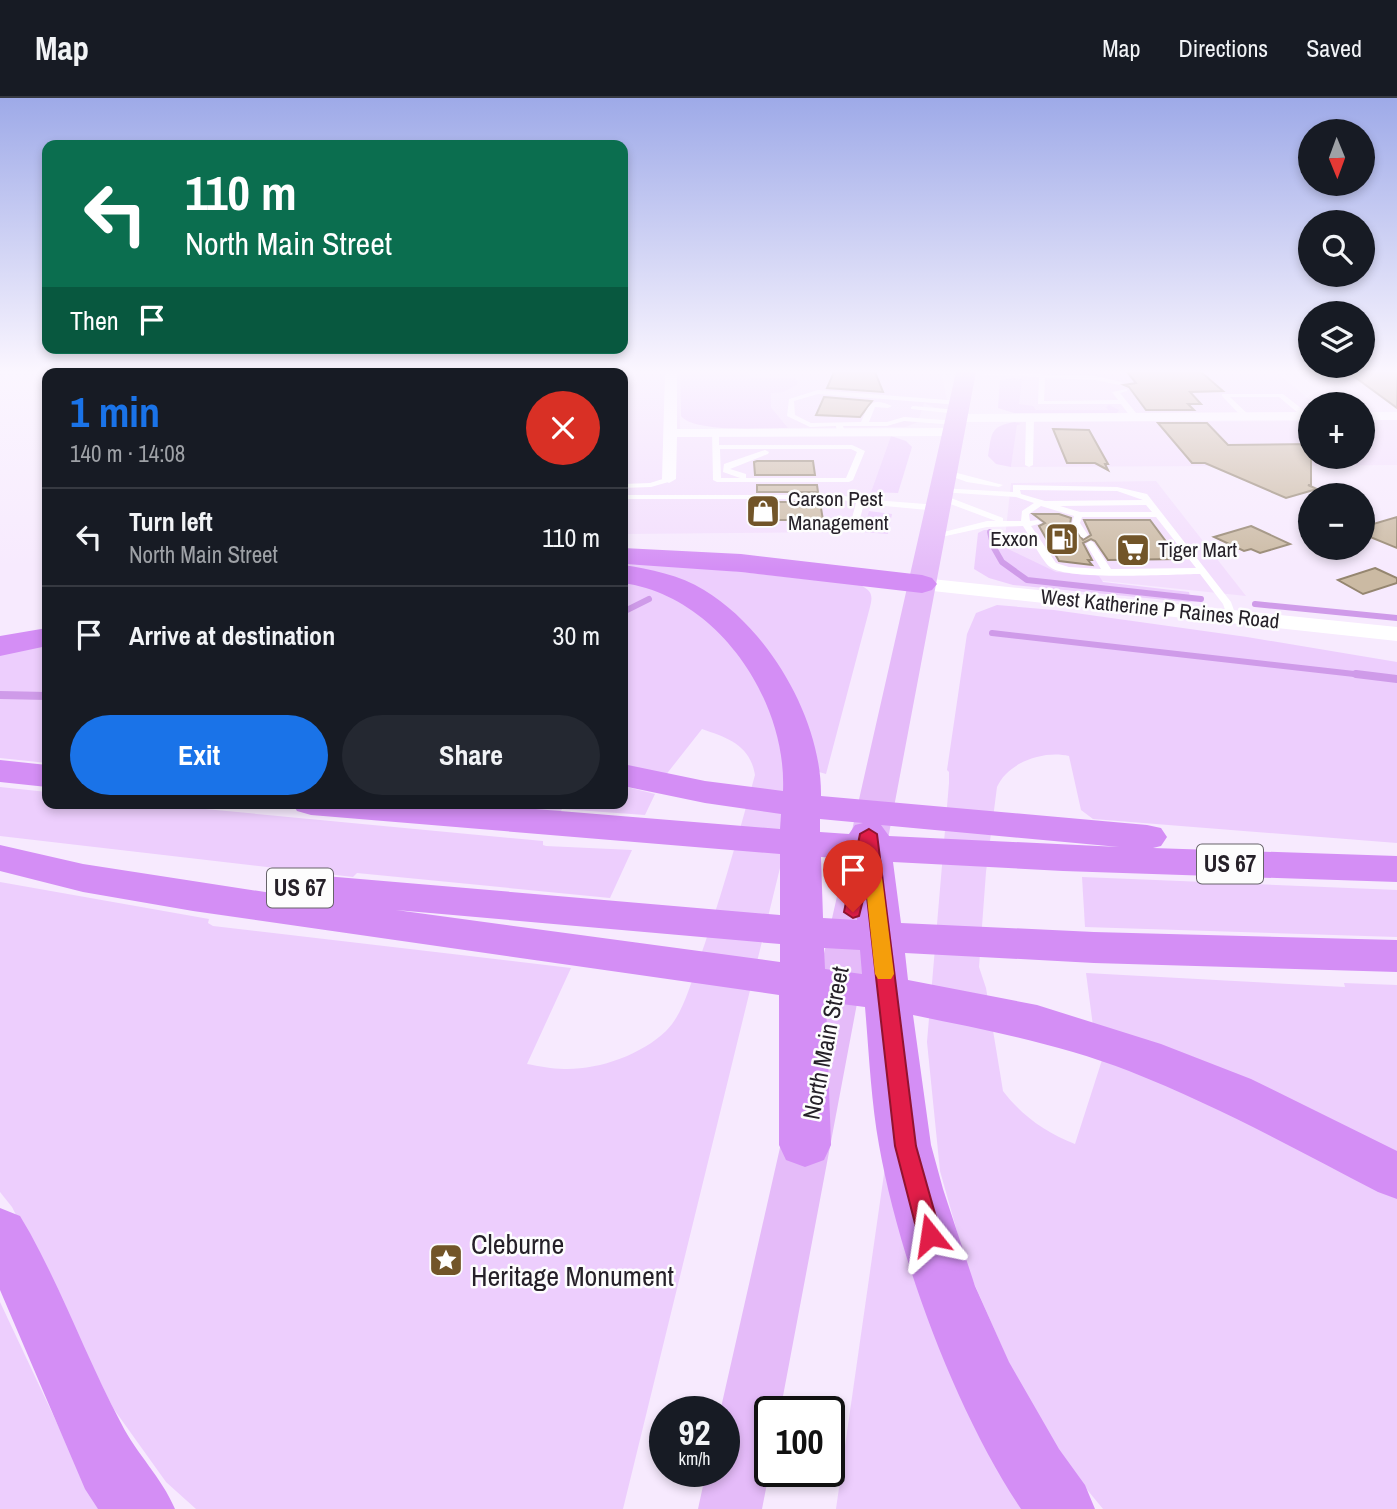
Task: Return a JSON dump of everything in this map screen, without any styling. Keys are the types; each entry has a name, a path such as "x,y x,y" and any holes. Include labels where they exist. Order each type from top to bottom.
{"highway":[{"path":"628,556 730,562 922,584"},
{"path":"628,575 659,580 681,589 711,610 738,637 764,672 785,708 794,733 800,755 802,784 800,822 806,1145"},
{"path":"0,646 42,638"},
{"path":"0,771 42,775"},
{"path":"641,780 804,806 1397,856"},
{"name":"US 67","path":"380,809 814,845 1063,858 1397,869"},
{"path":"869,834 905,1146 930,1235 966,1332 1007,1421 1061,1509"},
{"path":"0,856 83,878 194,897 896,995 985,1012 1081,1035 1144,1057 1233,1094 1397,1176"},
{"name":"US 67","path":"0,856 271,886 894,937 1397,956"},
{"path":"0,1233 23,1273 95,1444 125,1493 141,1509"}],"main road":[{"name":"North Main Street","path":"730,1509 953,438"}],"street":[{"path":"669,479 670,438"},
{"path":"701,438 715,440 739,438"},
{"name":"West Katherine P Raines Road","path":"922,584 1397,634"}],"lane":[{"path":"838,438 838,447"},
{"path":"1029,465 1030,438"},
{"path":"715,440 824,447 852,447 861,451 849,480 717,480 715,440"},
{"path":"824,447 798,452 761,452 727,466 726,470 744,476 850,476"},
{"path":"628,485 662,484 669,479"},
{"path":"939,500 970,480 1017,491 1074,520 1159,514"},
{"path":"628,497 939,500 1017,491 1117,489 1132,492 1150,502 1228,604 1231,616"},
{"path":"939,500 965,528 1038,523"},
{"path":"939,500 1011,523"},
{"path":"853,529 861,501"},
{"path":"1150,502 1040,504 1025,513 1026,524 1044,555 1053,565 1062,569 1108,572 1203,571"},
{"path":"1074,520 1084,535"},
{"path":"1090,544 1108,572"},
{"path":"1044,555 1055,555"},
{"path":"1085,555 1097,555"}],"shaded area":[{"path":"628,438 890,438 871,492 875,492 862,532 628,534"},
{"path":"890,438 906,441 912,447 898,493 871,492"},
{"path":"991,438 1015,438 1011,467 996,464 988,456"},
{"path":"1015,438 1298,438 1298,466 1011,467"},
{"path":"1375,438 1397,438 1397,465 1375,465"},
{"path":"1156,481 1246,596 1056,576 1029,566 1004,547 1011,483"},
{"path":"869,511 892,514 888,534 862,532"},
{"path":"984,530 1000,530 1008,535 1008,549 1056,572 1099,576 1103,582 1189,592 1190,597 1202,601 1187,602 1013,585 989,578 974,569 978,533"},
{"path":"628,564 688,566 860,585 869,591 870,607 826,774 819,772 743,621 716,600 628,572"},
{"path":"628,582 661,589 723,629 775,706 791,823 623,1509 196,1509 166,1482 113,1408 12,1207 0,1192 0,882 209,919 208,923 213,926 571,968 527,1064 555,1069 577,1069 605,1064 632,1054 656,1040 676,1017 720,897 755,775 743,750 729,740 702,729 665,776 628,767"},
{"path":"997,605 1054,610 1247,637 1397,662 1397,843 1093,819 1081,810 1069,756 1038,757 1009,771 997,787 986,872 979,967 986,988 1003,1091 1026,1116 1054,1135 1075,1144 1102,1060 1151,1076 1397,1193 1397,1509 1103,1509 1062,1459 1019,1386 967,1267 940,1171 927,1042 949,783 947,770 967,634 976,613"},
{"path":"42,645 42,762 0,758 0,652"},
{"path":"0,787 42,791 42,809 204,809 543,841 546,846 632,850 610,898 357,873 353,877 0,836"},
{"path":"628,787 655,794 645,815 562,809 628,809"},
{"path":"514,809 562,809 560,813"},
{"path":"1082,877 1397,890 1397,937 1085,927"},
{"path":"1086,973 1345,987 1344,983 1397,985 1397,1157 1093,1026"},
{"path":"887,1153 1029,1509 836,1509 839,1487 845,1487 845,1446"},
{"path":"0,1302 86,1485 105,1509 0,1509"}],"building":[{"path":"1057,438 1093,438 1108,464 1105,464 1108,470 1095,463 1067,463"},
{"path":"1171,438 1221,438 1228,445 1298,444 1298,469 1311,469 1311,483 1298,483 1298,495 1286,498 1205,463 1192,463"},
{"path":"813,461 815,475 755,475 754,462"},
{"path":"757,485 817,485 818,492 757,492"},
{"path":"759,502 820,502 823,520 761,520"},
{"path":"1033,514 1059,514 1071,518 1070,524 1083,540 1091,535 1084,520 1150,520 1179,559 1108,560 1091,539 1083,543 1092,565 1059,561 1039,526 1045,523"},
{"path":"1397,517 1397,548 1375,539 1375,523"},
{"path":"1251,526 1290,544 1260,553 1251,549 1244,551 1214,537"},
{"path":"1375,568 1397,578 1397,583 1363,594 1338,580"}],"waterway":[{"path":"990,532 994,548 1002,562 1027,580 1201,599"},
{"path":"628,610 649,599"},
{"path":"1255,604 1397,618"},
{"path":"992,633 1372,676"},
{"path":"1356,674 1397,679"},
{"path":"0,695 42,696"}],"slow traffic":[{"path":"874,878 884,974"}],"place":[{"name":"Carson Pest Management","path":"763,511"},
{"name":"Exxon","path":"1062,539"},
{"name":"Tiger Mart","path":"1133,550"},
{"name":"Cleburne Heritage Monument","path":"446,1260"}],"route":[{"path":"853,912 869,834 905,1146 930,1235"}]}
